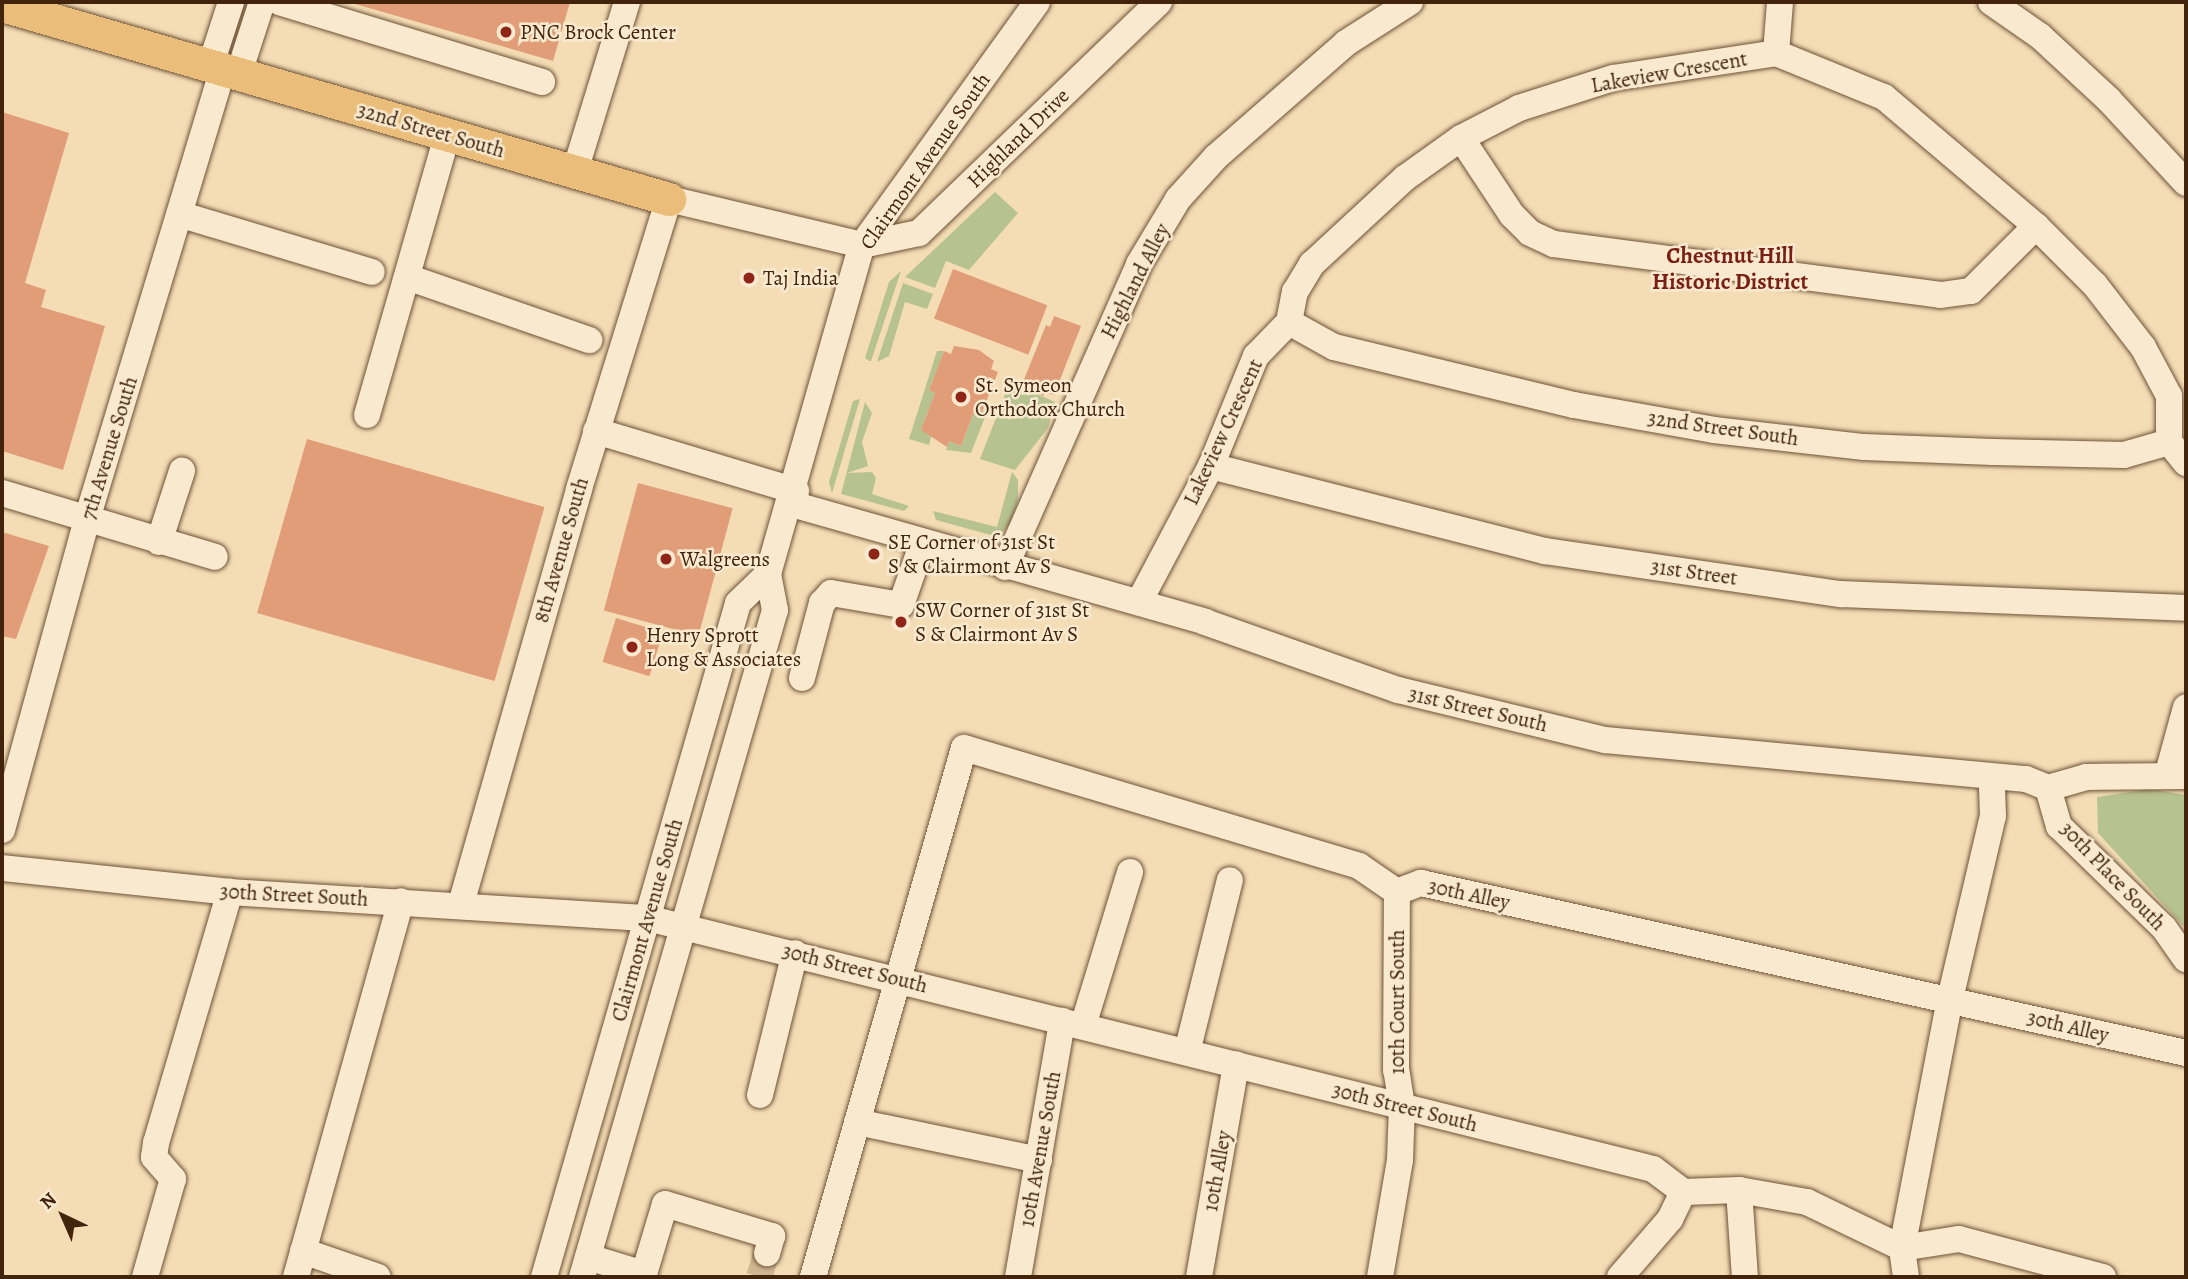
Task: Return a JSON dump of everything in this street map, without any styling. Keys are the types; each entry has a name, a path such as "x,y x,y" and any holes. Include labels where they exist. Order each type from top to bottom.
{"main road":[{"name":"32nd Street South","path":"2,5 669,199"}],"street":[{"path":"224,68 231,2"},
{"path":"224,68 262,2"},
{"path":"279,2 542,82"},
{"path":"575,171 627,2"},
{"name":"Clairmont Avenue South","path":"544,1277 738,603 768,574 794,497 862,245 1038,2"},
{"name":"Highland Drive","path":"862,245 919,233 1159,2"},
{"name":"Highland Alley","path":"1005,567 1139,264 1178,199 1216,157 1346,43 1410,2"},
{"path":"1776,53 1780,2"},
{"path":"1991,2 2040,36 2109,100 2186,183"},
{"name":"Lakeview Crescent","path":"1139,602 1211,466 1256,356 1289,322 1295,292 1312,264 1405,178 1461,138 1519,108 1613,78 1776,53 1884,97 2036,226 2095,285 2143,347 2169,396 2169,442"},
{"name":"7th Avenue South","path":"2,830 10,766 182,215 224,68"},
{"path":"368,415 447,136"},
{"path":"1461,138 1512,215 1530,233 1553,244 1941,295 1971,291 2036,226"},
{"name":"32nd Street South","path":"669,199 862,245"},
{"name":"8th Avenue South","path":"461,904 596,431 669,199"},
{"path":"182,215 372,272"},
{"path":"407,277 589,340"},
{"name":"32nd Street South","path":"1289,322 1334,347 1574,405 1714,429 1864,447 1993,452 2124,455 2169,442"},
{"name":"31st Street South","path":"596,431 923,542 1005,567 1139,602 1398,690 1605,740 1992,779 2026,779 2048,788"},
{"path":"2169,442 2186,463"},
{"name":"31st Street","path":"1211,466 1545,551 1841,594 2186,608"},
{"path":"159,542 182,471"},
{"path":"2,493 215,557"},
{"path":"802,678 822,603 831,593 901,605 923,542"},
{"name":"Clairmont Avenue South","path":"585,1267 775,610 768,574"},
{"path":"2048,788 2086,776 2177,775 2186,707"},
{"name":"30th Alley","path":"898,979 964,748 1359,866 1397,892 1421,883 2186,1053"},
{"path":"1906,1277 1902,1248 1950,999 1993,816 1992,779"},
{"name":"30th Place South","path":"2048,788 2059,826 2164,928 2186,959"},
{"name":"30th Street South","path":"2,868 230,892 461,904 647,918 1653,1169 1683,1192"},
{"name":"10th Avenue South","path":"1018,1277 1039,1160 1073,1023 1130,872"},
{"path":"1187,1052 1230,880"},
{"path":"145,1277 173,1179 154,1157 156,1143 230,892"},
{"name":"10th Court South","path":"1380,1277 1400,1160 1402,1106 1395,1070 1397,892"},
{"path":"296,1277 401,901"},
{"path":"760,1095 795,953"},
{"path":"813,1277 898,979"},
{"name":"10th Alley","path":"1199,1277 1236,1065"},
{"path":"857,1122 1039,1160"},
{"path":"1739,1190 1745,1277"},
{"path":"1620,1277 1670,1219 1683,1192 1739,1190 1807,1202 1902,1248 1959,1239 2103,1277"},
{"path":"585,1267 650,1276 665,1204 772,1236 767,1253"},
{"path":"303,1251 378,1277"}],"green space":[{"path":"995,192 1018,213 969,270 946,261 935,288 905,277"},
{"path":"901,271 869,361 865,358 889,282"},
{"path":"903,283 933,294 927,309 905,302 889,356 877,362"},
{"path":"937,351 944,351 929,390 935,393 921,430 932,434 929,445 909,439"},
{"path":"1010,382 1055,402 1048,428 1015,470 980,459"},
{"path":"860,399 832,493 829,482 853,401"},
{"path":"865,402 872,413 862,442 868,466 847,473 872,472 876,478 872,494 909,506 904,511 841,494"},
{"path":"975,409 987,412 971,453 946,450 949,441 961,446"},
{"path":"1012,472 1018,480 1018,499 1011,523 998,537 936,520 933,511 997,527"},
{"path":"2150,789 2186,795 2186,929 2098,833 2097,797"}],"building":[{"name":"PNC Brock Center","path":"348,2 570,2 553,61"},
{"path":"2,112 69,133 25,283 46,290 41,307 105,326 63,470 2,451"},
{"path":"953,269 1047,305 1028,355 934,318"},
{"path":"1054,316 1081,326 1054,395 1045,392 1043,396 1021,387 1046,325 1050,327"},
{"name":"St. Symeon Orthodox Church","path":"954,346 979,350 994,361 991,369 998,372 982,412 975,409 961,446 949,441 947,447 921,430 935,393 929,390 944,351 951,354"},
{"path":"307,439 544,507 495,681 257,613"},
{"name":"Walgreens","path":"638,483 733,508 698,636 604,611"},
{"path":"2,532 49,546 16,639 2,636"},
{"name":"Henry Sprott Long & Associates","path":"616,618 663,632 649,676 603,662"}],"tunnel":[{"path":"759,1277 767,1253"}],"place":[{"name":"PNC Brock Center","path":"506,32"},
{"name":"Taj India","path":"749,278"},
{"name":"St. Symeon Orthodox Church","path":"961,397"},
{"name":"SE Corner of 31st St S & Clairmont Av S","path":"874,554"},
{"name":"Walgreens","path":"666,559"},
{"name":"SW Corner of 31st St S & Clairmont Av S","path":"901,622"},
{"name":"Henry Sprott Long & Associates","path":"632,647"}],"district":[{"name":"Chestnut Hill Historic District","path":"1730,269"}]}
